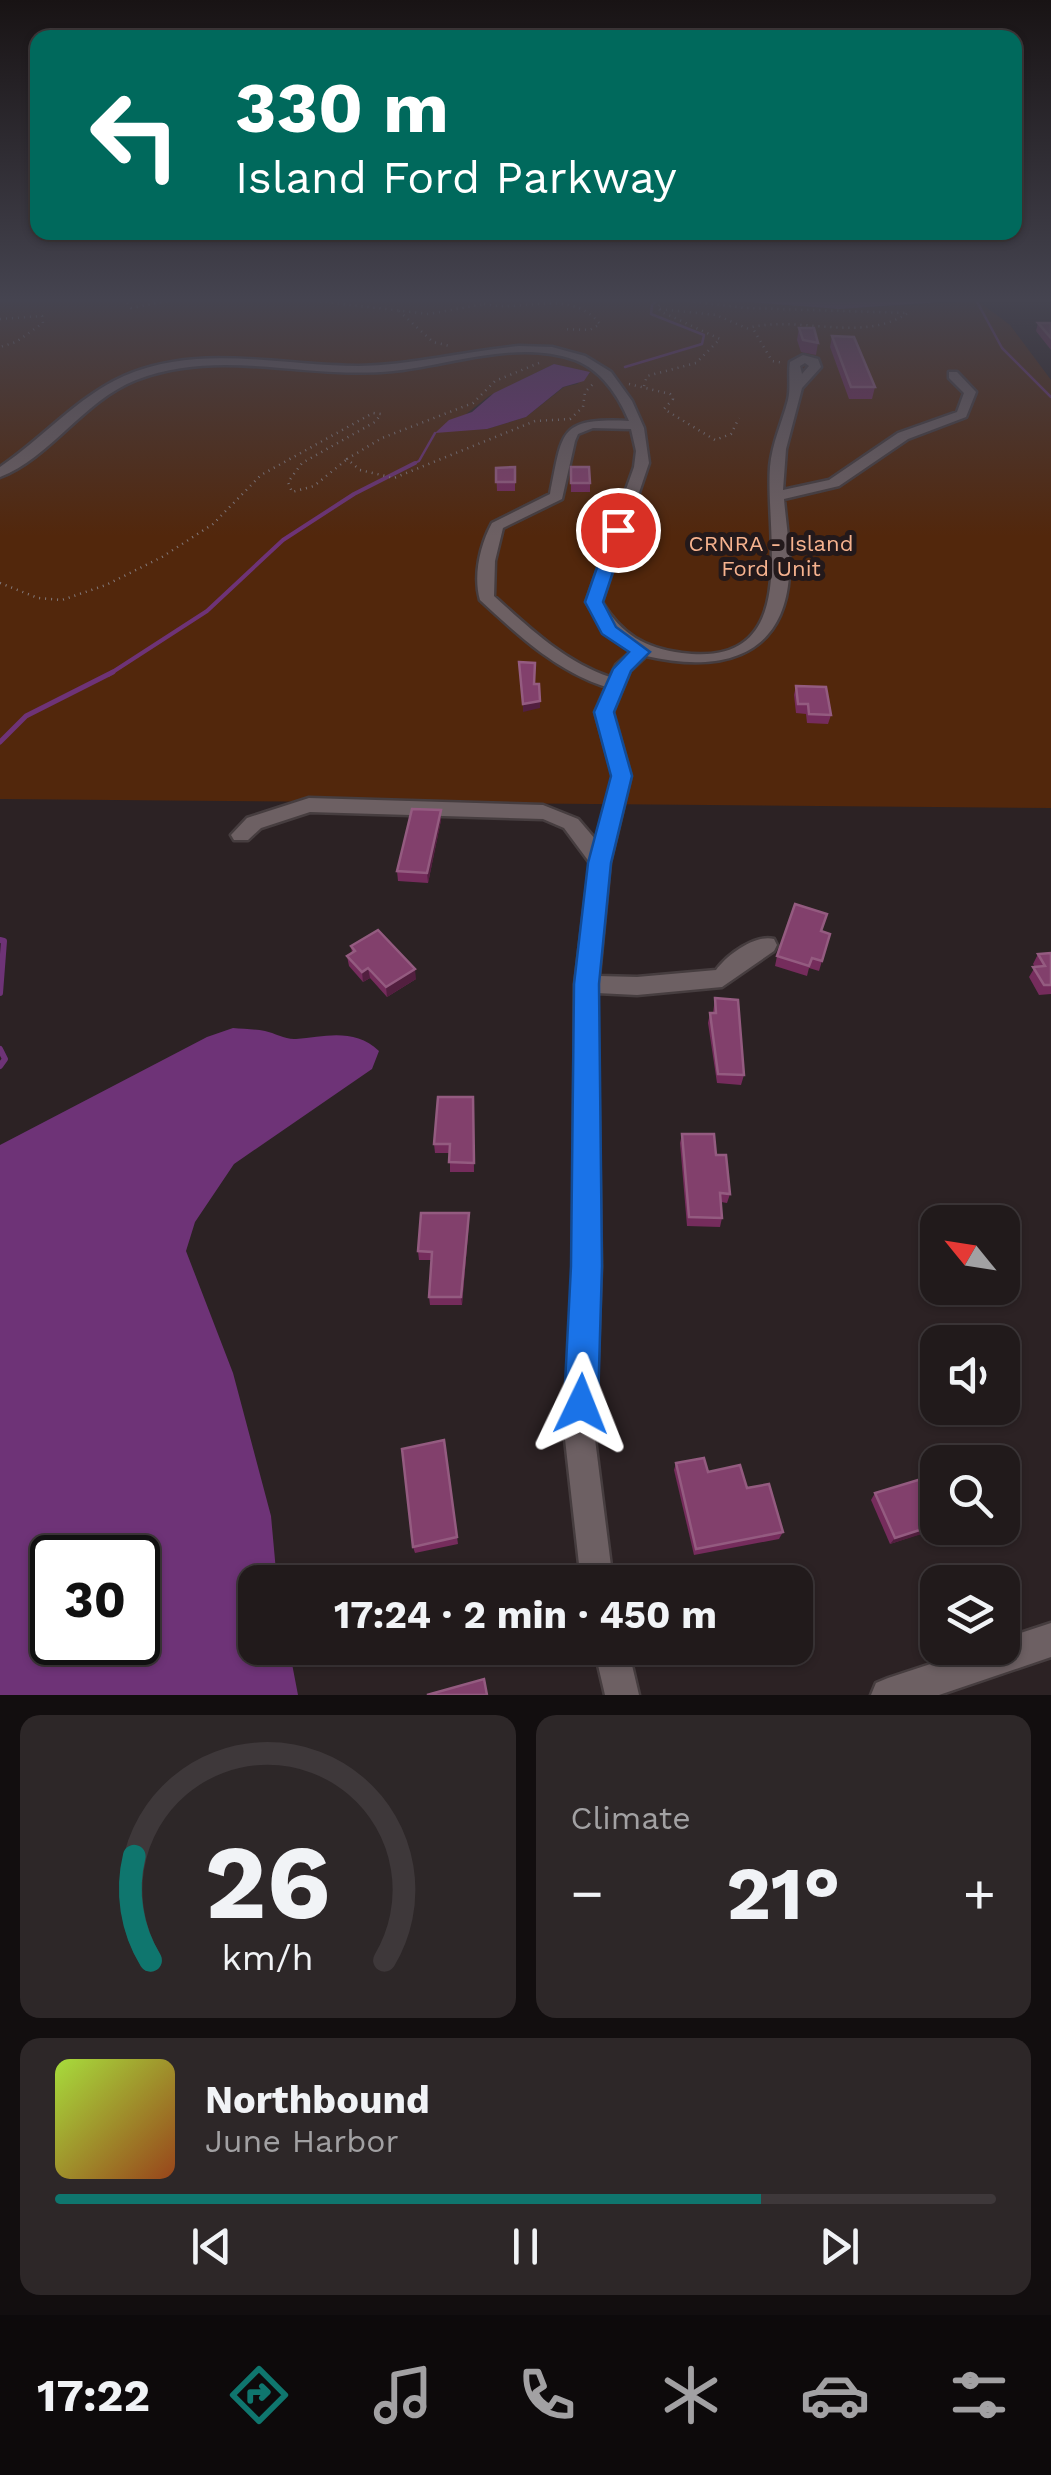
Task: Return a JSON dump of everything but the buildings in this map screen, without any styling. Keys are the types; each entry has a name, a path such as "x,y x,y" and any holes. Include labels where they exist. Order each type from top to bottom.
{"street":[{"path":"0,473 22,460 88,400 132,377"},
{"path":"611,377 618,383 636,425 642,459 594,602 609,630 640,652 712,660 735,654 760,632 771,618 781,590 776,464 797,387 806,377"},
{"path":"796,377 797,387"},
{"path":"778,495 812,494 829,487 904,435 962,414 970,392 955,377"},
{"path":"614,684 573,666 516,625 486,597 484,578 488,547 497,526 557,496 573,430 583,422 636,425"},
{"path":"595,1565 580,1439 587,1266 586,984 600,863 622,776 604,712 614,684 640,652"},
{"path":"241,835 254,823 309,805 542,812 562,816 576,826 600,863"},
{"path":"586,984 637,986 722,978 731,966 766,945"},
{"path":"888,1695 1051,1640"},
{"path":"615,1665 622,1695"}],"path":[{"path":"0,584 38,598 62,600 106,585 162,557 212,524 261,474 373,413 380,414 375,422 302,463 288,482 292,492 314,486 347,459 382,438 474,403 495,381 504,377"},
{"path":"644,386 647,377"},
{"path":"347,459 360,470 394,478 535,421 570,420 583,407 585,392 594,382 644,386 670,394 673,399 664,409 715,440 731,434 740,418"}],"green space":[{"name":"CRNRA - Island Ford Unit","path":"0,377 527,377 489,396 446,430 487,429 526,417 564,387 585,377 1049,377 1051,808 0,799"}],"shaded area":[{"path":"527,377 587,377 563,387 526,417 487,429 435,433 449,420 472,412 494,393"},
{"path":"233,1028 292,1039 350,1036 379,1051 372,1069 234,1164 195,1222 186,1251 233,1373 271,1516 275,1565 238,1565 238,1665 292,1665 298,1695 0,1695 0,1145 207,1037"}],"waterway":[{"path":"1031,377 1051,397"},
{"path":"415,463 435,433"},
{"path":"111,673 207,611 283,540 354,494 415,463"},
{"path":"411,465 415,463"},
{"path":"0,742 26,716 111,673"},
{"path":"0,940 4,941 0,993"},
{"path":"0,1049 5,1059 0,1066"}],"route":[{"path":"581,1404 587,1266 586,984 590,923 600,863 622,776 604,712 622,669 640,652 609,630 594,602 618,530"}]}
